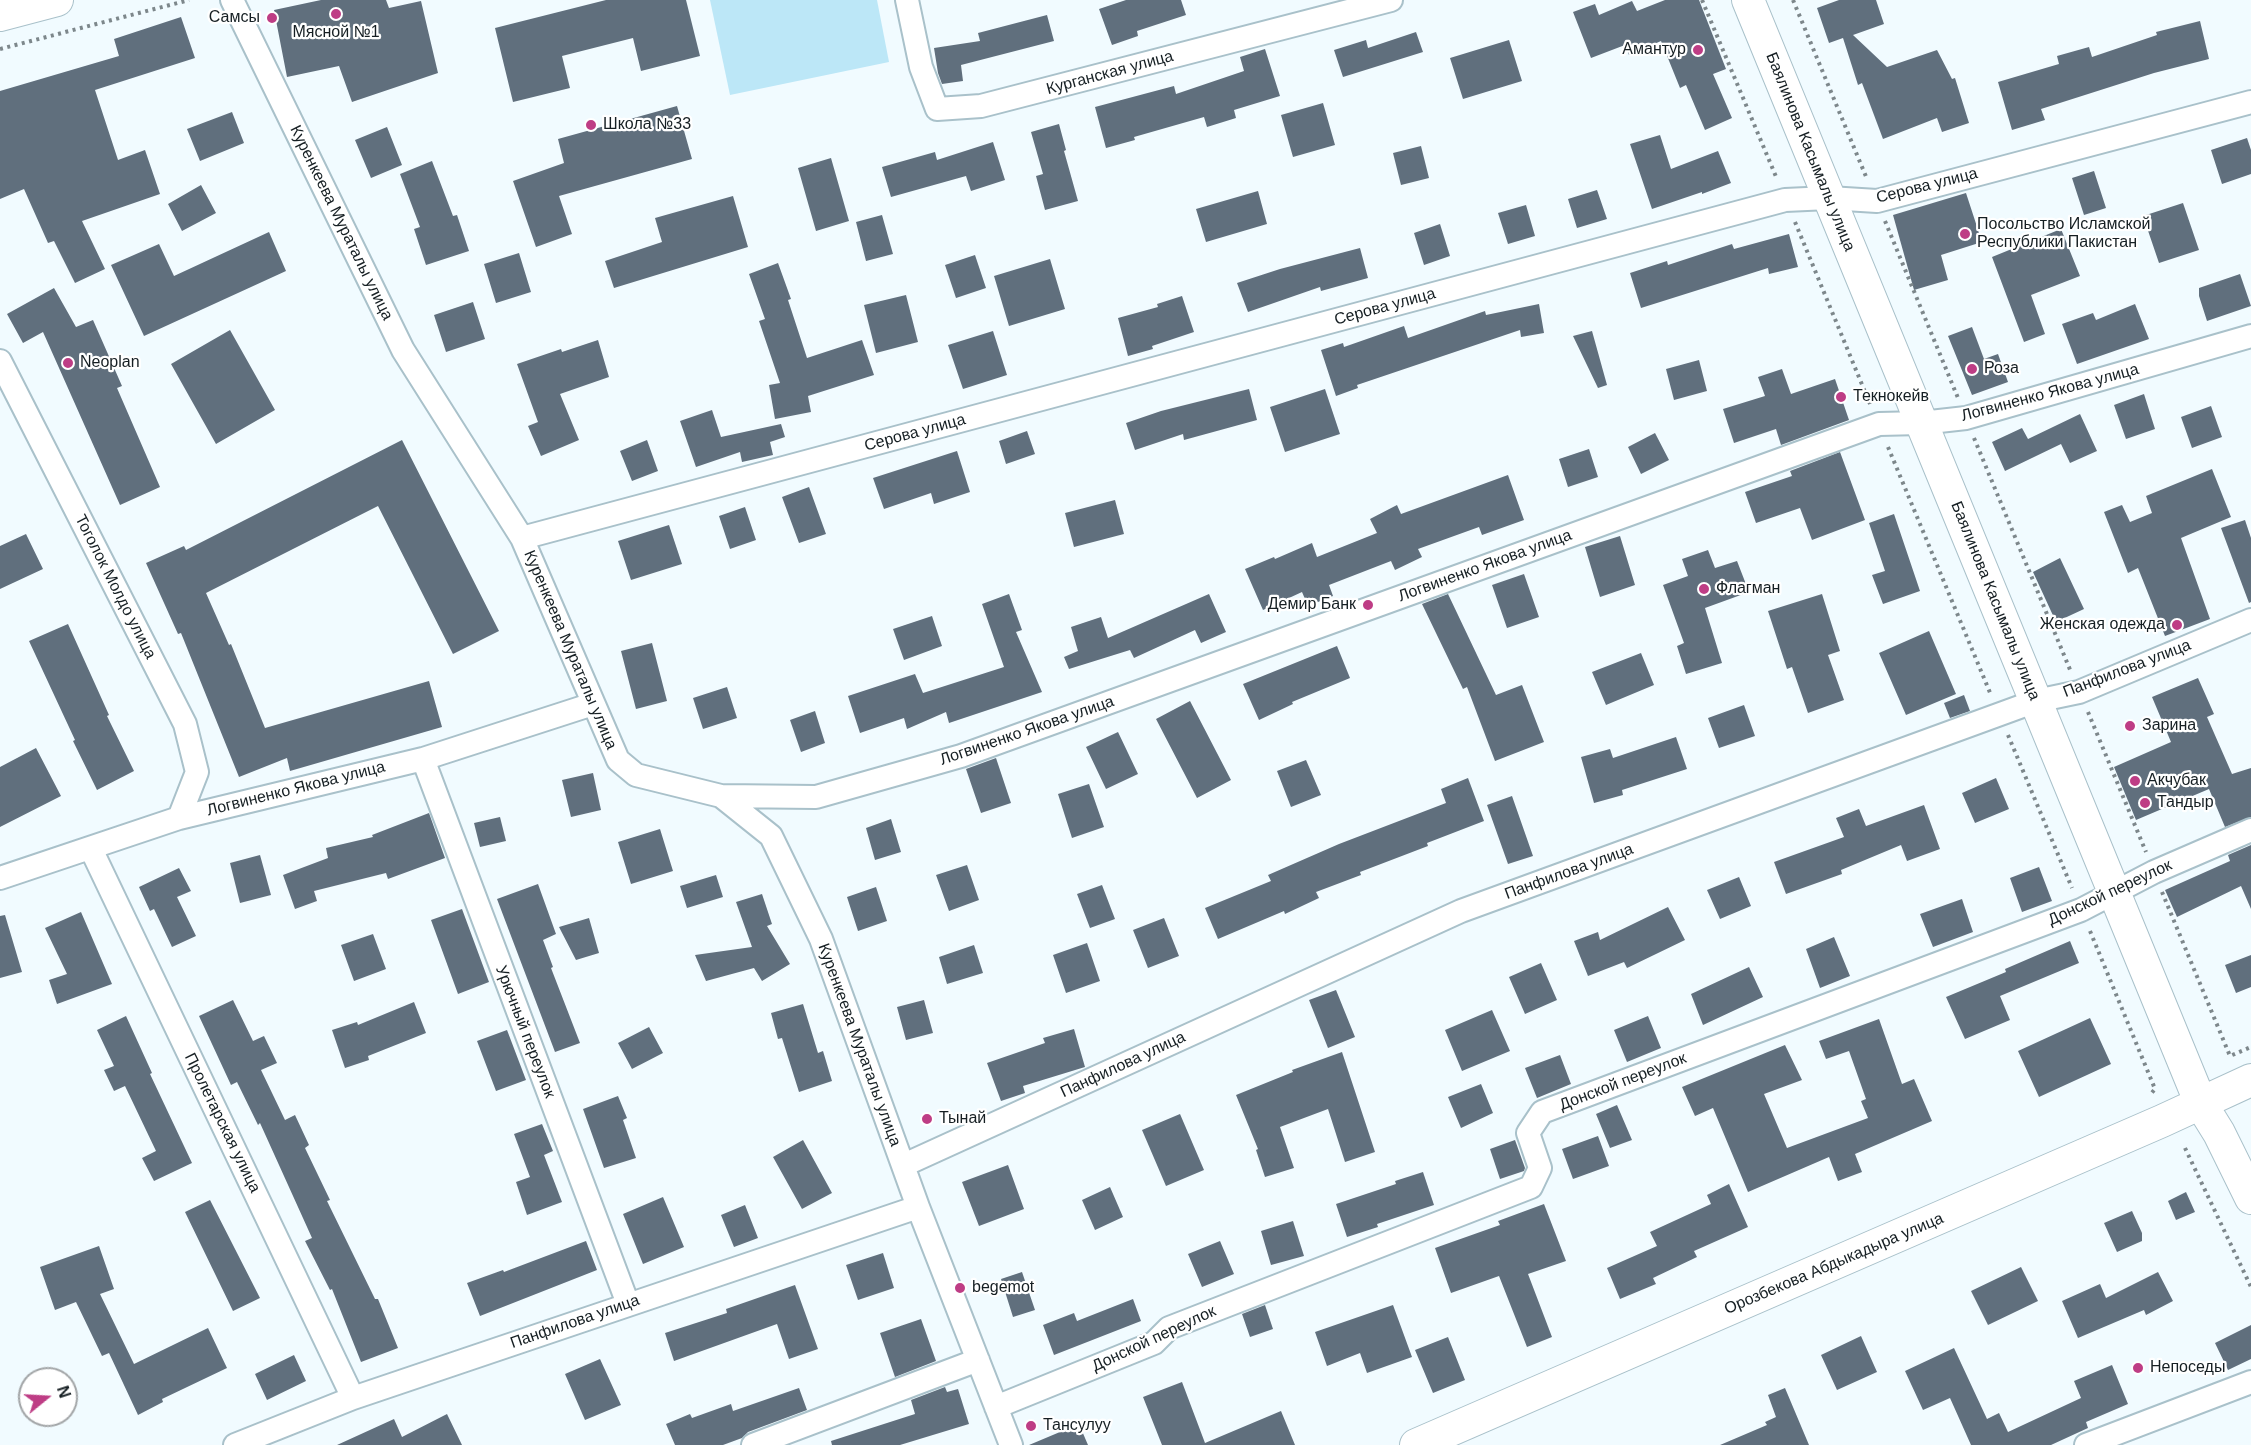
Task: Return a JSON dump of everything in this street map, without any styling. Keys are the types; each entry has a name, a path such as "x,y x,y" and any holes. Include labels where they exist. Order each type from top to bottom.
{"main road":[{"path":"0,15 57,0"},
{"name":"Баялинова Касымалы улица","path":"1748,0 2201,1104 2219,1133 2251,1198"},
{"name":"Орозбекова Абдыкадыра улица","path":"1416,1445 2201,1104 2251,1080"}],"street":[{"name":"Куренкеева Мураталы улица","path":"232,0 403,350 522,538 618,760 636,775 721,796 771,836 820,939 918,1207 1011,1445"},
{"name":"Курганская улица","path":"907,0 921,67 937,109 981,106 1391,0"},
{"name":"Серова улица","path":"522,538 1785,200 1829,198 1876,201 2251,102"},
{"name":"Логвиненко Якова улица","path":"721,796 816,797 961,756 1879,424 1922,423 1966,418 2251,336"},
{"name":"Тоголок Молдо улица","path":"0,361 6,386 185,724 197,772 179,818"},
{"name":"Панфилова улица","path":"904,1165 1461,911 2036,702 2079,692 2251,620"},
{"name":"Логвиненко Якова улица","path":"0,879 179,818 423,759 593,704"},
{"name":"Урючный переулок","path":"423,759 628,1304"},
{"name":"Донской переулок","path":"996,1407 1154,1343 1169,1328 1531,1187 1540,1168 1528,1133 1542,1112 2081,910 2154,872 2251,830"},
{"name":"Пролетарская улица","path":"91,849 353,1398"},
{"name":"Панфилова улица","path":"235,1445 353,1398 918,1207"},
{"path":"753,1445 978,1360"},
{"path":"2086,1445 2251,1382"}],"path":[{"path":"0,50 189,0"},
{"path":"1702,0 2155,1089"},
{"path":"1793,0 2230,1056 2251,1047"},
{"path":"2185,1148 2251,1287"}],"shaded area":[{"path":"710,0 877,0 889,62 730,95"}],"building":[{"path":"321,0 386,0 389,8 421,1 438,73 352,102 339,66 287,77 274,10"},
{"path":"606,0 686,0 700,56 641,71 633,38 562,56 570,88 513,102 495,28"},
{"path":"1126,0 1181,0 1186,15 1137,31 1138,36 1112,45 1099,9"},
{"path":"1665,0 1699,0 1726,69 1713,74 1732,118 1705,130 1686,85 1680,88 1661,41 1629,55 1625,45 1591,58 1573,12 1595,4 1599,15 1632,1 1637,11"},
{"path":"1839,0 1876,0 1884,24 1853,35 1887,67 1937,50 1952,79 1955,78 1969,123 1942,132 1937,118 1883,139 1862,83 1858,85 1843,38 1829,43 1817,8"},
{"path":"1047,15 1054,41 961,65 963,81 942,84 934,48 980,41 978,33"},
{"path":"181,17 195,58 95,90 118,160 145,150 160,194 82,221 105,269 75,283 54,241 48,243 24,189 0,199 0,91 119,56 114,39"},
{"path":"2200,21 2209,59 2154,73 2041,109 2045,120 2012,130 1998,82 2059,64 2057,56 2089,47 2092,57 2157,35 2156,32"},
{"path":"1416,32 1423,52 1343,77 1334,50 1366,40 1368,48"},
{"path":"1509,40 1522,81 1463,99 1450,58"},
{"path":"1265,49 1280,96 1234,110 1236,118 1207,127 1204,117 1134,137 1135,140 1106,148 1095,107 1174,86 1176,94 1244,71 1240,57"},
{"path":"1323,103 1335,145 1293,157 1281,115"},
{"path":"677,106 692,159 559,196 572,234 536,247 513,181 564,163 558,139"},
{"path":"232,112 244,143 200,161 187,129"},
{"path":"1059,124 1078,201 1045,210 1036,176 1043,174 1031,132"},
{"path":"387,127 402,165 371,178 355,140"},
{"path":"1660,135 1671,169 1718,151 1731,183 1652,209 1630,144"},
{"path":"2247,138 2251,150 2251,174 2222,184 2211,150"},
{"path":"993,142 1005,180 971,191 966,176 891,197 882,167 935,152 937,160"},
{"path":"1421,146 1429,178 1401,185 1393,153"},
{"path":"831,158 849,221 816,231 798,168"},
{"path":"432,161 453,216 457,215 469,251 426,265 414,229 420,227 400,174"},
{"path":"2094,171 2106,208 2084,215 2072,178"},
{"path":"201,185 216,213 182,231 168,204"},
{"path":"1597,190 1607,219 1577,228 1568,199"},
{"path":"1258,191 1267,224 1206,242 1196,209"},
{"path":"1966,193 1982,242 1941,255 1948,280 1914,290 1893,215"},
{"path":"733,196 748,247 614,288 605,261 662,242 655,218"},
{"path":"2183,203 2199,250 2159,263 2143,216"},
{"path":"1526,205 1535,236 1508,244 1498,213"},
{"path":"882,215 893,254 866,261 856,222"},
{"path":"1440,224 1450,256 1424,265 1414,233"},
{"path":"2061,229 2080,276 2031,295 2045,334 2024,342 1992,257"},
{"path":"269,232 286,271 144,336 111,265 159,244 174,276"},
{"path":"1789,234 1798,267 1769,274 1768,268 1641,308 1630,273 1667,261 1668,265 1732,244 1734,249"},
{"path":"1360,248 1368,278 1321,291 1320,287 1248,312 1237,283"},
{"path":"519,253 531,292 496,303 484,264"},
{"path":"975,255 986,288 956,298 945,265"},
{"path":"1050,259 1065,309 1009,326 994,276"},
{"path":"778,263 791,299 788,300 807,358 862,340 874,375 808,396 811,412 775,419 769,385 780,383 759,321 765,319 749,274"},
{"path":"2240,274 2251,306 2207,321 2199,296 2199,288"},
{"path":"54,288 76,327 93,320 122,386 117,388 160,487 120,505 43,332 23,343 7,314"},
{"path":"906,295 918,342 876,353 864,305"},
{"path":"1182,296 1194,332 1152,346 1153,349 1128,356 1118,318 1158,307 1157,304"},
{"path":"473,302 485,339 446,352 434,315"},
{"path":"1539,304 1544,333 1521,337 1520,330 1357,385 1358,388 1336,396 1321,350 1343,343 1344,347 1404,326 1408,338 1485,311 1486,315"},
{"path":"2135,304 2149,339 2077,364 2062,324 2093,313 2096,320"},
{"path":"1972,327 1984,359 1998,354 2008,382 1972,395 1948,336"},
{"path":"230,330 275,410 216,444 171,364"},
{"path":"993,331 1007,375 963,389 948,345"},
{"path":"1592,331 1607,385 1598,388 1573,336"},
{"path":"598,340 609,377 560,394 579,440 541,456 528,426 538,422 517,364 561,349 562,352"},
{"path":"1699,360 1707,391 1674,400 1666,369"},
{"path":"1782,369 1791,394 1835,379 1849,420 1781,445 1776,429 1734,443 1723,409 1765,396 1758,377"},
{"path":"1249,389 1257,420 1184,440 1183,434 1135,450 1126,423 1161,411"},
{"path":"1325,389 1340,434 1285,452 1270,407"},
{"path":"2144,394 2155,429 2126,439 2114,405"},
{"path":"2211,406 2222,437 2192,448 2181,417"},
{"path":"712,410 721,437 781,424 785,437 770,442 773,455 742,462 740,452 696,467 680,421"},
{"path":"2080,414 2097,451 2070,463 2061,444 2005,471 1992,442 2022,428 2028,439"},
{"path":"1027,431 1035,454 1006,464 999,441"},
{"path":"1655,433 1669,460 1641,474 1628,447"},
{"path":"402,440 499,631 453,654 378,506 206,593 229,645 231,644 265,728 429,681 442,727 290,771 287,758 239,777 181,633 178,634 146,563 184,546 186,550"},
{"path":"647,440 658,471 632,481 620,451"},
{"path":"1589,449 1598,477 1568,487 1559,459"},
{"path":"957,451 970,492 934,504 931,493 884,509 873,478"},
{"path":"1840,452 1865,520 1812,540 1800,508 1756,523 1745,492 1792,476 1790,471"},
{"path":"2212,469 2231,517 2181,538 2210,619 2165,636 2138,568 2128,573 2104,512 2122,505 2130,522 2152,513 2146,496"},
{"path":"1508,475 1524,520 1482,535 1479,527 1418,549 1422,557 1395,570 1391,561 1329,585 1333,596 1308,606 1302,592 1263,610 1245,569 1312,543 1317,557 1377,533 1370,519 1397,505 1401,514"},
{"path":"809,487 826,534 799,543 782,497"},
{"path":"1115,500 1124,534 1074,547 1065,513"},
{"path":"745,507 756,540 730,549 719,516"},
{"path":"1894,514 1920,591 1883,604 1872,575 1885,571 1869,523"},
{"path":"2245,520 2251,538 2251,602 2249,603 2221,528"},
{"path":"669,525 682,564 631,580 618,541"},
{"path":"26,534 43,569 0,589 0,546"},
{"path":"1620,536 1635,585 1600,597 1585,547"},
{"path":"1708,550 1715,568 1737,561 1749,592 1705,608 1722,663 1686,674 1677,646 1684,643 1663,585 1688,576 1682,559"},
{"path":"2060,558 2084,609 2056,622 2033,572"},
{"path":"1524,574 1539,617 1507,628 1492,585"},
{"path":"1009,594 1022,630 1016,632 1042,692 949,723 946,712 907,729 904,718 860,733 848,696 915,674 923,693 1004,667 982,604"},
{"path":"1209,594 1226,632 1201,643 1195,630 1134,658 1130,650 1069,669 1064,657 1078,651 1071,627 1101,617 1108,638"},
{"path":"1448,594 1496,695 1522,685 1544,742 1495,761 1467,687 1463,689 1422,604"},
{"path":"1822,594 1840,651 1828,655 1844,700 1808,713 1792,667 1787,669 1768,611"},
{"path":"932,616 942,646 904,660 893,629"},
{"path":"68,624 109,715 107,716 134,771 97,790 29,641"},
{"path":"1929,631 1956,694 1906,715 1879,653"},
{"path":"652,643 667,701 636,709 621,651"},
{"path":"1337,646 1350,678 1292,702 1293,704 1259,720 1243,684"},
{"path":"1641,653 1654,685 1606,705 1592,672"},
{"path":"2198,678 2214,714 2207,717 2232,774 2251,768 2251,817 2225,827 2209,789 2136,820 2114,767 2171,742 2152,697"},
{"path":"727,687 737,718 703,729 693,698"},
{"path":"1964,695 1970,711 1950,718 1944,703"},
{"path":"1190,701 1231,780 1197,798 1156,719"},
{"path":"1744,705 1755,736 1719,748 1708,718"},
{"path":"815,711 825,743 801,752 790,720"},
{"path":"1118,732 1138,774 1106,789 1086,747"},
{"path":"1676,737 1687,769 1622,790 1623,795 1594,803 1581,757 1610,749 1613,758"},
{"path":"36,748 61,796 0,827 0,767"},
{"path":"996,758 1011,803 981,813 966,769"},
{"path":"1306,760 1321,795 1291,807 1277,771"},
{"path":"593,773 601,810 571,817 562,780"},
{"path":"1468,778 1484,821 1427,843 1428,846 1316,892 1319,898 1285,914 1284,911 1218,939 1205,908 1271,881 1268,875 1339,844 1446,803 1441,789"},
{"path":"1996,778 2009,809 1975,823 1962,793"},
{"path":"1089,784 1104,827 1072,838 1058,794"},
{"path":"1512,796 1533,856 1508,864 1487,805"},
{"path":"1924,805 1940,849 1907,861 1901,845 1841,870 1842,874 1786,894 1774,862 1844,837 1836,818 1859,809 1866,826"},
{"path":"429,813 445,858 388,879 386,873 314,891 317,901 295,909 283,875 328,858 326,848 373,837 372,835"},
{"path":"500,817 506,841 480,847 474,823"},
{"path":"891,819 901,852 875,860 866,828"},
{"path":"660,829 673,871 631,884 618,842"},
{"path":"2251,845 2251,909 2241,886 2177,917 2165,890 2230,861 2228,855"},
{"path":"260,855 271,895 240,903 230,863"},
{"path":"967,865 979,900 949,911 936,875"},
{"path":"2039,867 2052,901 2022,912 2010,878"},
{"path":"179,868 191,891 177,897 196,936 172,947 154,909 150,911 139,887"},
{"path":"716,875 723,897 687,908 680,886"},
{"path":"1739,877 1751,906 1720,919 1707,890"},
{"path":"538,884 556,934 543,940 553,967 551,968 580,1043 555,1052 497,899"},
{"path":"1102,885 1115,919 1090,928 1077,894"},
{"path":"876,887 887,921 858,931 847,897"},
{"path":"762,894 772,924 767,926 790,964 762,981 754,968 706,981 695,955 752,947 736,902"},
{"path":"1962,899 1973,932 1933,947 1920,914"},
{"path":"1668,907 1685,940 1627,968 1624,962 1588,976 1574,941 1598,932 1600,940"},
{"path":"462,909 489,982 458,994 431,920"},
{"path":"81,912 112,984 57,1004 49,980 67,974 45,928"},
{"path":"5,915 22,972 0,978 0,916"},
{"path":"589,918 599,953 576,960 559,927"},
{"path":"1164,918 1179,956 1148,968 1133,930"},
{"path":"373,934 386,969 354,981 341,945"},
{"path":"1834,937 1850,976 1820,988 1806,949"},
{"path":"2070,941 2079,963 2000,996 2010,1020 1965,1039 1946,997 2006,972 2005,969"},
{"path":"1087,943 1100,981 1066,993 1053,955"},
{"path":"974,945 983,973 947,984 939,957"},
{"path":"2251,955 2251,987 2236,993 2225,965"},
{"path":"1541,963 1557,1000 1525,1014 1509,977"},
{"path":"1749,967 1763,997 1703,1025 1691,994"},
{"path":"1336,990 1355,1037 1328,1048 1309,1000"},
{"path":"233,1000 253,1041 264,1036 277,1063 261,1070 285,1120 295,1115 309,1145 305,1148 330,1200 327,1201 375,1299 378,1299 398,1348 361,1362 332,1289 330,1290 305,1241 312,1238 260,1123 258,1125 237,1082 231,1085 199,1016"},
{"path":"924,1000 933,1033 906,1040 897,1007"},
{"path":"414,1002 426,1033 368,1056 369,1060 345,1068 332,1030 357,1022 358,1025"},
{"path":"803,1004 818,1053 823,1051 832,1081 799,1092 782,1038 778,1039 771,1013"},
{"path":"1492,1010 1510,1051 1462,1071 1445,1030"},
{"path":"126,1016 152,1073 150,1074 192,1163 154,1181 142,1158 156,1151 125,1086 114,1091 104,1070 114,1066 97,1030"},
{"path":"1648,1016 1661,1048 1627,1062 1614,1030"},
{"path":"2090,1018 2111,1064 2039,1097 2018,1051"},
{"path":"1879,1019 1902,1084 1914,1079 1932,1121 1855,1154 1862,1172 1838,1181 1829,1157 1748,1192 1713,1108 1695,1116 1682,1087 1785,1045 1802,1080 1764,1094 1787,1148 1868,1118 1861,1101 1866,1099 1849,1051 1826,1059 1819,1041"},
{"path":"649,1027 663,1053 632,1069 618,1043"},
{"path":"1074,1029 1085,1067 1023,1086 1025,1093 1001,1101 987,1063 1045,1043 1043,1038"},
{"path":"507,1030 526,1080 496,1091 477,1041"},
{"path":"1342,1052 1375,1152 1345,1162 1328,1109 1280,1127 1294,1168 1265,1177 1256,1150 1258,1149 1236,1095 1293,1072 1292,1070"},
{"path":"1560,1055 1571,1084 1537,1098 1525,1068"},
{"path":"1481,1084 1493,1113 1461,1128 1448,1097"},
{"path":"618,1096 627,1118 623,1120 636,1158 604,1168 583,1109"},
{"path":"1617,1105 1632,1140 1610,1148 1596,1114"},
{"path":"1180,1114 1204,1170 1166,1186 1142,1130"},
{"path":"542,1124 553,1151 544,1155 562,1202 527,1215 516,1182 530,1177 514,1134"},
{"path":"1598,1136 1609,1166 1573,1179 1562,1149"},
{"path":"803,1140 832,1193 802,1209 773,1157"},
{"path":"1515,1140 1524,1171 1500,1179 1490,1149"},
{"path":"1008,1165 1024,1209 979,1226 962,1182"},
{"path":"1423,1172 1434,1205 1377,1224 1378,1227 1347,1237 1336,1204 1396,1184 1395,1181"},
{"path":"1729,1184 1748,1227 1694,1251 1697,1257 1653,1278 1656,1284 1620,1299 1607,1268 1657,1246 1650,1232 1711,1204 1707,1195"},
{"path":"1110,1187 1123,1217 1095,1230 1082,1200"},
{"path":"2186,1192 2195,1212 2176,1220 2168,1201"},
{"path":"663,1197 684,1247 643,1264 623,1214"},
{"path":"210,1200 260,1298 233,1311 185,1212"},
{"path":"1544,1204 1566,1261 1528,1274 1552,1337 1527,1347 1499,1276 1451,1293 1435,1248 1500,1225 1498,1221"},
{"path":"745,1205 758,1238 734,1247 721,1215"},
{"path":"2132,1211 2142,1233 2142,1241 2117,1252 2104,1223"},
{"path":"1293,1221 1304,1256 1271,1265 1261,1231"},
{"path":"586,1241 597,1270 480,1316 467,1283 503,1270 504,1272"},
{"path":"1220,1241 1234,1274 1202,1287 1188,1254"},
{"path":"99,1246 114,1289 100,1294 134,1364 208,1328 227,1368 162,1399 163,1402 138,1415 109,1353 102,1356 76,1302 55,1310 40,1267"},
{"path":"883,1253 894,1288 858,1300 846,1265"},
{"path":"2021,1267 2038,1301 1988,1325 1971,1291"},
{"path":"1022,1272 1035,1310 1013,1317 1001,1279"},
{"path":"2158,1272 2173,1301 2146,1315 2144,1310 2078,1338 2062,1301 2100,1284 2106,1298"},
{"path":"795,1285 818,1349 789,1359 777,1324 674,1361 665,1333 727,1313 726,1309"},
{"path":"1133,1299 1141,1321 1054,1355 1043,1325 1074,1313 1077,1321"},
{"path":"1265,1305 1273,1329 1250,1337 1242,1314"},
{"path":"1393,1305 1412,1357 1367,1373 1360,1353 1327,1366 1315,1332"},
{"path":"921,1319 936,1361 895,1377 880,1333"},
{"path":"2251,1325 2251,1359 2228,1370 2215,1343"},
{"path":"1861,1336 1877,1372 1837,1390 1821,1355"},
{"path":"1448,1337 1465,1380 1433,1393 1415,1350"},
{"path":"1954,1348 1987,1419 1999,1413 2008,1432 2081,1398 2074,1381 2112,1365 2128,1404 2086,1422 2088,1428 2051,1445 1971,1445 1950,1398 1923,1410 1905,1371"},
{"path":"294,1355 306,1381 267,1400 255,1374"},
{"path":"600,1359 621,1405 585,1420 565,1374"},
{"path":"1182,1382 1205,1443 1281,1411 1295,1445 1162,1445 1143,1397"},
{"path":"945,1387 947,1392 958,1389 969,1424 900,1445 832,1445 831,1441 915,1414 911,1400"},
{"path":"799,1388 807,1410 748,1432 742,1438 723,1445 675,1445 666,1424 690,1414 692,1418 731,1404 733,1411"},
{"path":"1785,1388 1809,1445 1720,1445 1767,1425 1765,1422 1776,1417 1768,1395"},
{"path":"447,1414 462,1445 337,1445 394,1419 402,1437"},
{"path":"1079,1424 1088,1445 1029,1445"}],"place":[{"name":"Мясной №1","path":"336,14"},
{"name":"Самсы","path":"272,18"},
{"name":"Амантур","path":"1698,50"},
{"name":"Школа №33","path":"591,125"},
{"name":"Посольство Исламской Республики Пакистан","path":"1965,234"},
{"name":"Neoplan","path":"68,363"},
{"name":"Роза","path":"1972,369"},
{"name":"Текнокейв","path":"1841,397"},
{"name":"Флагман","path":"1704,589"},
{"name":"Демир Банк","path":"1368,605"},
{"name":"Женская одежда","path":"2177,625"},
{"name":"Зарина","path":"2130,726"},
{"name":"Акчубак","path":"2135,781"},
{"name":"Тандыр","path":"2145,803"},
{"name":"Тынай","path":"927,1119"},
{"name":"begemot","path":"960,1288"},
{"name":"Непоседы","path":"2138,1368"},
{"name":"Тансулуу","path":"1031,1426"}]}
